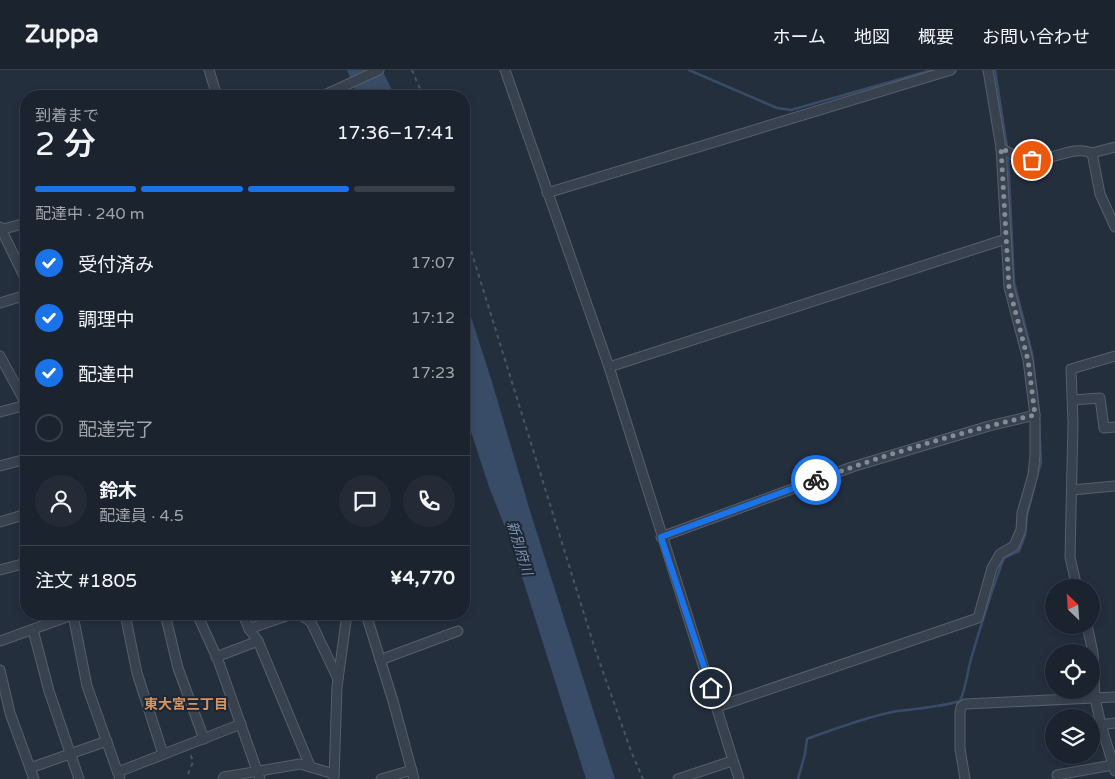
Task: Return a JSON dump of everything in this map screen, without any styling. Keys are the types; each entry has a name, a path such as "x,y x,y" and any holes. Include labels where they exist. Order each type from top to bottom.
{"street":[{"path":"209,70 215,90"},
{"path":"339,90 379,70"},
{"path":"505,70 609,367 661,537 718,707 732,762 739,779"},
{"path":"547,193 950,70"},
{"path":"718,707 978,618 992,568 1000,554 1014,546 1020,530 1022,513 1033,475 1035,415 1028,360 1009,287 1001,148 988,70"},
{"path":"1001,148 1017,157 1032,160 1086,150 1092,153 1115,147"},
{"path":"1092,153 1100,194 1115,228"},
{"path":"20,224 0,229 20,268"},
{"path":"609,367 1006,239"},
{"path":"0,302 20,297"},
{"path":"1075,579 1070,556 1073,400 1071,369 1115,356"},
{"path":"1,358 20,393"},
{"path":"1073,400 1100,398 1104,428 1115,427"},
{"path":"0,412 20,406"},
{"path":"661,537 852,467 989,426 1035,415"},
{"path":"0,466 20,461"},
{"path":"1072,490 1115,486"},
{"path":"0,522 20,516"},
{"path":"0,570 20,565"},
{"path":"0,641 59,620"},
{"path":"75,620 87,686 119,776 163,754 241,724"},
{"path":"126,620 137,673 163,754"},
{"path":"166,620 178,668 204,739"},
{"path":"199,620 216,657 258,775"},
{"path":"245,620 249,629 258,641 310,766"},
{"path":"249,629 275,620"},
{"path":"308,620 311,622 338,679"},
{"path":"223,779 224,777 258,775 300,764 334,776 338,679 346,620"},
{"path":"368,620 413,775 381,779"},
{"path":"33,630 49,691 79,779"},
{"path":"380,660 458,630"},
{"path":"216,657 258,641"},
{"path":"0,670 10,712 34,779"},
{"path":"1100,698 1115,697"},
{"path":"965,779 960,749 960,712 961,707 965,704 1073,699"},
{"path":"1057,775 1114,768 1112,752 1101,725 1095,699"},
{"path":"1101,725 1115,723"},
{"path":"30,768 107,741"},
{"path":"678,779 732,762"}],"path":[{"path":"412,70 420,90"},
{"path":"470,247 595,649 631,751 643,779"},
{"path":"187,745 193,762 188,774"}],"water":[{"path":"347,70 382,70 392,90 355,90"},
{"name":"新別府川","path":"470,314 615,779 586,779 511,542 489,487 470,428"}],"waterway":[{"path":"689,70 777,108 791,110 932,70"},
{"path":"995,70 1007,147"},
{"path":"1008,155 1014,282 1032,353 1039,412"},
{"path":"1036,479 1041,463 1039,420"},
{"path":"798,779 807,739 881,714 960,701 982,621 1004,558 1019,551 1025,535 1027,515 1035,484"}],"way so far":[{"path":"816,480 852,467 989,426 1035,415 1028,360 1009,287 1001,148 1017,157 1032,160"}],"district":[{"name":"東大宮三丁目","path":"186,704"}],"route":[{"path":"711,688 661,537 816,480"}]}
